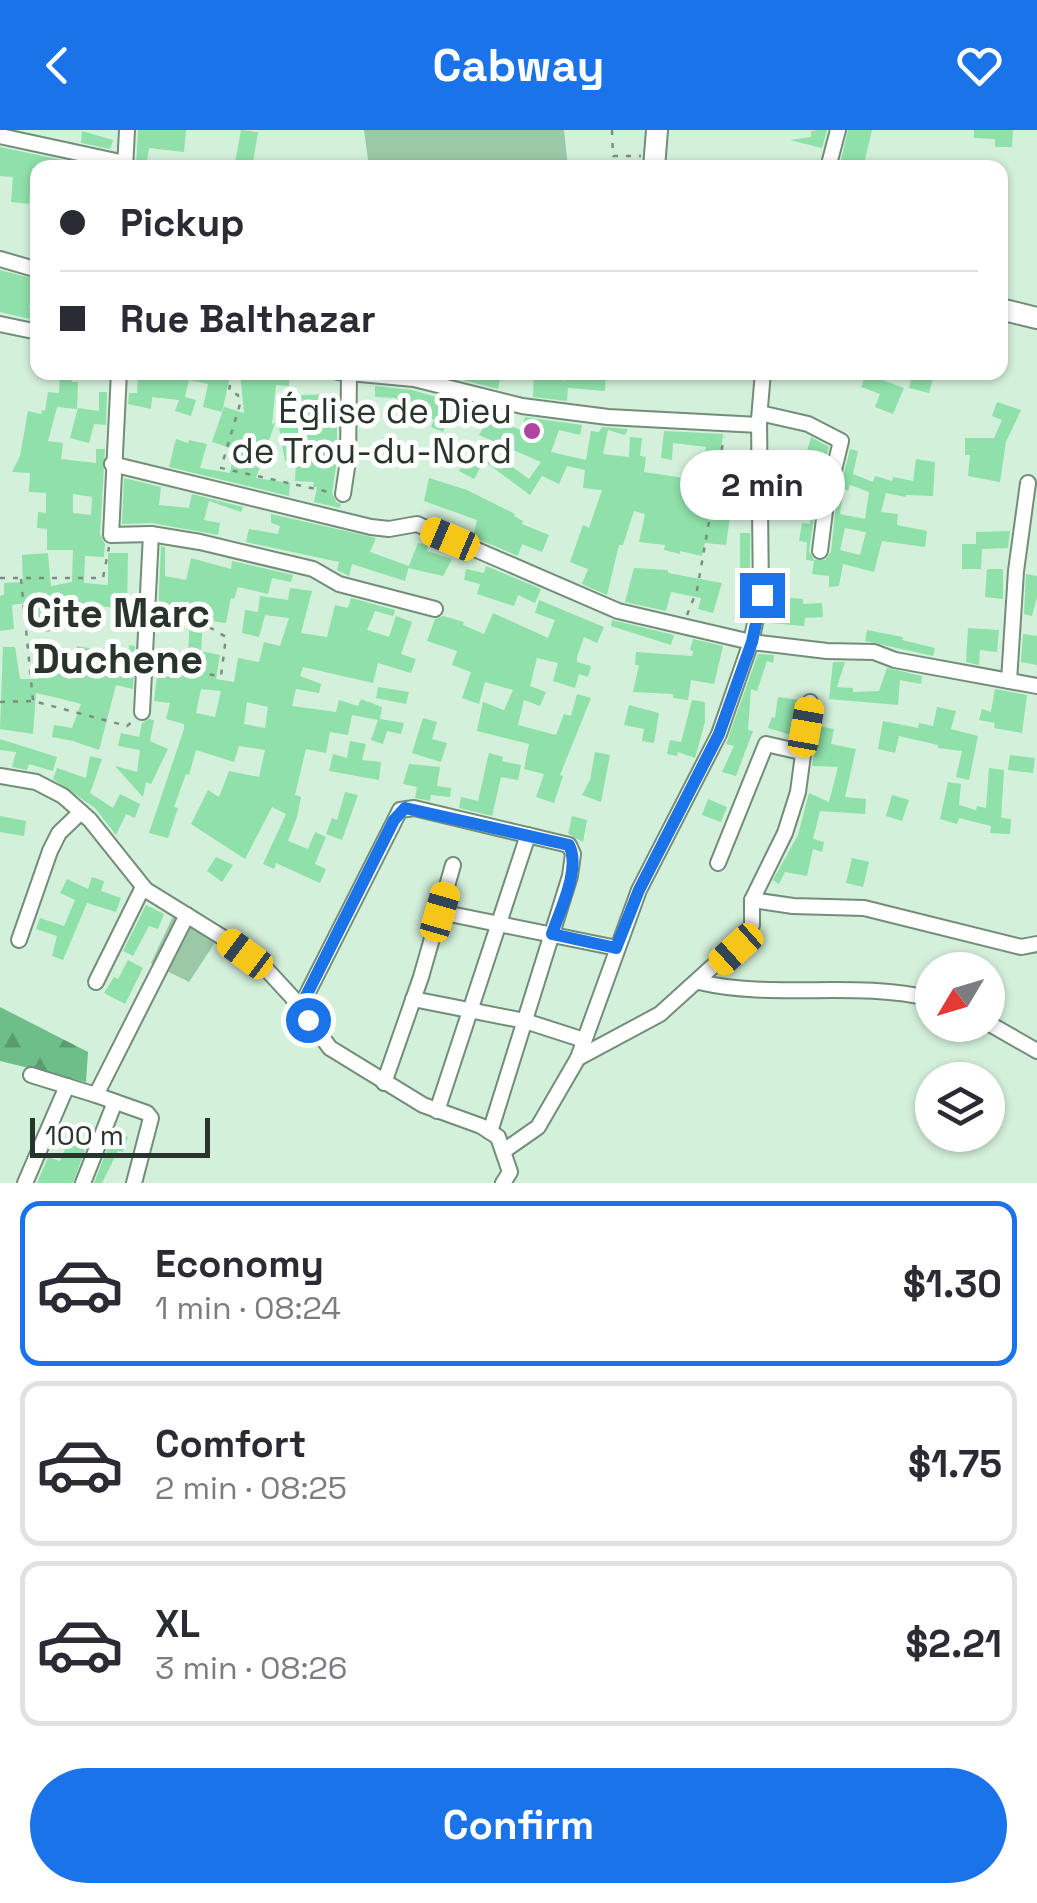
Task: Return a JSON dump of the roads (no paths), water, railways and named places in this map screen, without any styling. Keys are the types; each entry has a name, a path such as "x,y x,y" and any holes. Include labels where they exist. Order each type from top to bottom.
{"street":[{"path":"125,160 127,130"},
{"path":"654,160 657,130"},
{"path":"830,160 838,130"},
{"path":"0,136 100,160"},
{"path":"0,259 30,268"},
{"path":"1008,311 1037,318"},
{"path":"0,324 30,330"},
{"path":"119,380 111,535 151,534 200,542 313,569 339,584 436,609"},
{"path":"343,494 348,461 344,380"},
{"path":"418,380 522,406 608,417 759,419 808,424 842,442 826,503 820,551"},
{"path":"504,1150 538,1128 578,1058 639,890 719,734 752,642 762,595 759,419 762,380"},
{"path":"112,464 370,527 417,524 618,611 752,642 874,652 895,660 1037,686"},
{"path":"1010,682 1016,571 1028,483"},
{"path":"142,712 151,534"},
{"path":"578,1058 660,1014 744,938 752,925 752,900 785,832 798,792 810,702"},
{"path":"718,863 766,744 801,752"},
{"path":"0,776 36,782 63,796 143,887 268,971 330,1048 437,1111 498,1137 510,1172 503,1183"},
{"path":"300,1008 400,810 414,808 569,845 570,876 490,1132"},
{"path":"19,940 59,833 81,812"},
{"path":"437,1111 528,835"},
{"path":"384,1082 414,999 453,865"},
{"path":"96,982 143,887"},
{"path":"752,900 864,908 1021,947 1037,944"},
{"path":"440,912 616,948"},
{"path":"96,1096 187,916"},
{"path":"698,982 733,990 853,988 915,997"},
{"path":"414,999 525,1021 584,1040"},
{"path":"1005,1033 1037,1051"},
{"path":"32,1075 146,1112 151,1118 134,1183"},
{"path":"25,1183 67,1086"},
{"path":"84,1183 114,1102"}],"place":[{"name":"Église de Dieu de Trou-du-Nord","path":"532,431"}],"district":[{"name":"Cite Marc Duchene","path":"118,636"}]}
